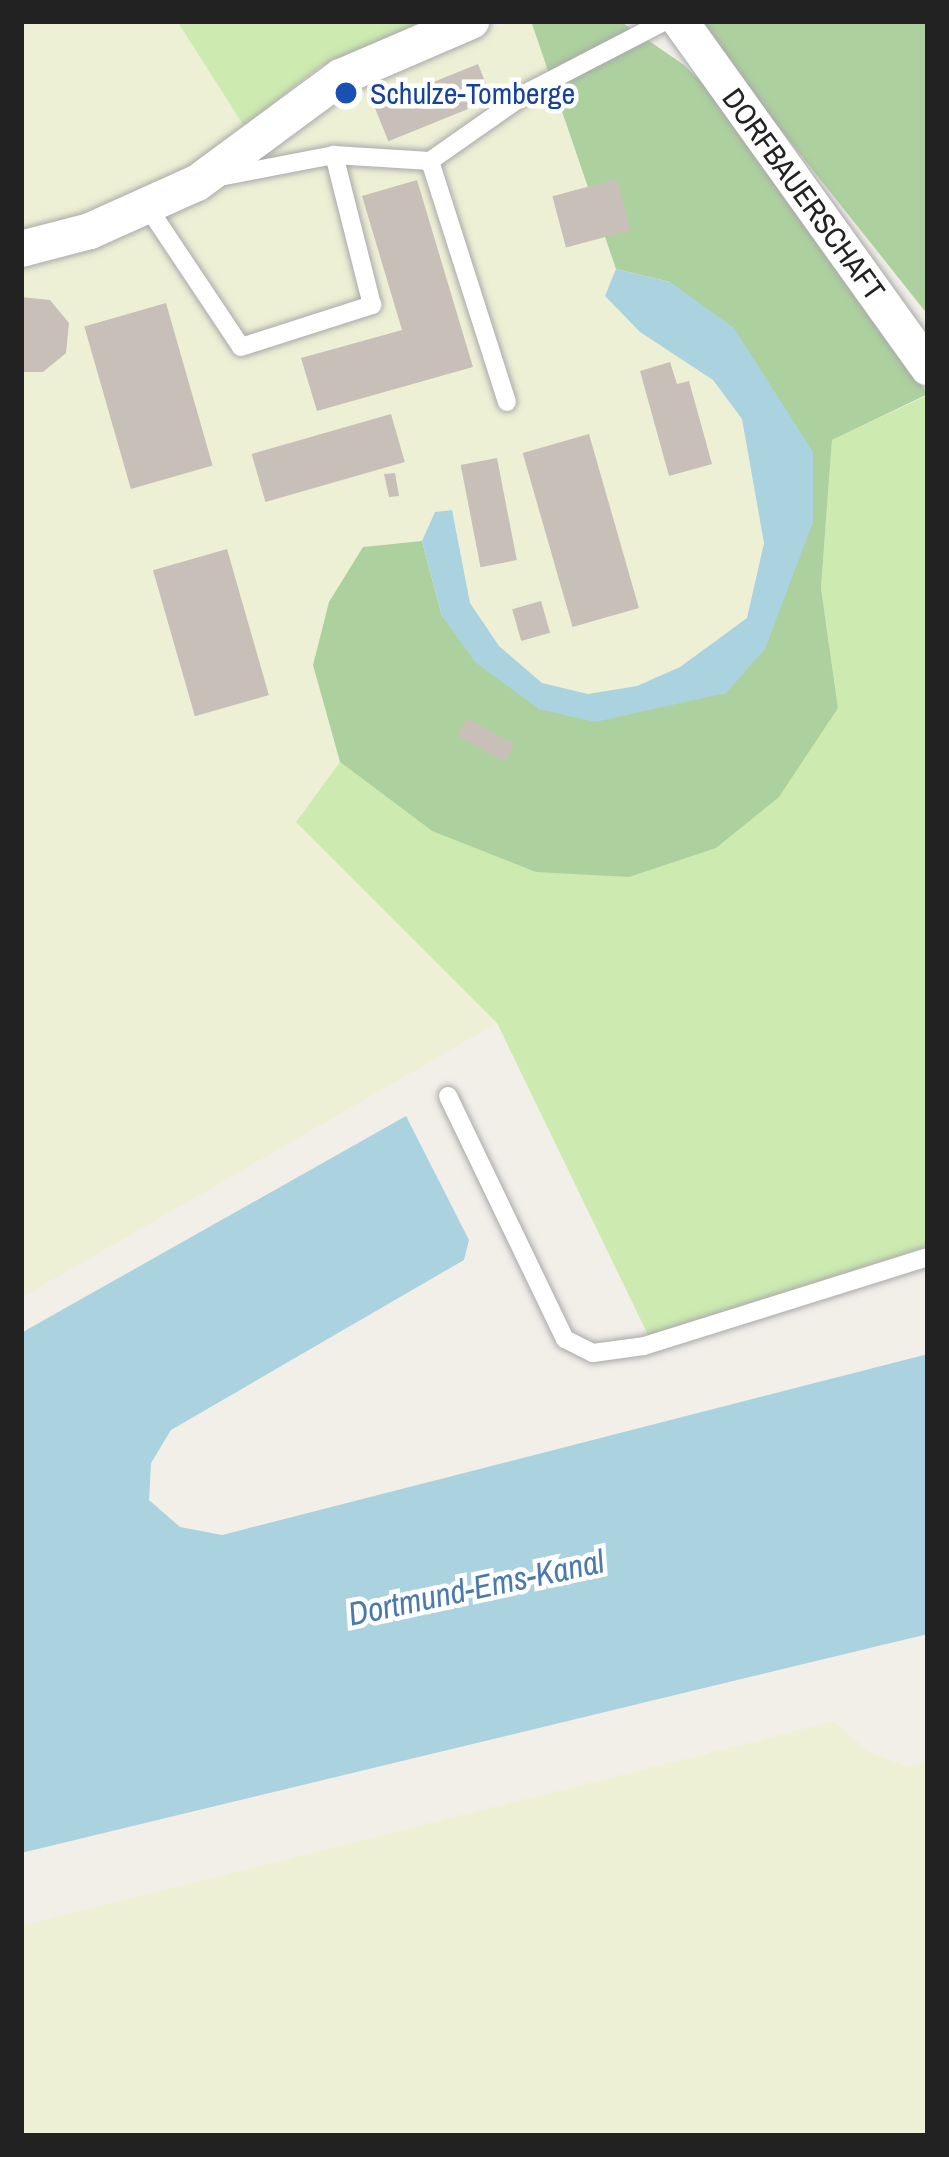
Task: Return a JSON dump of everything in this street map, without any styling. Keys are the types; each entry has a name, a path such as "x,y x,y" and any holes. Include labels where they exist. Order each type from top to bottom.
{"street":[{"path":"21,249 147,206 197,183 341,77 471,21"},
{"name":"DORFBAUERSCHAFT","path":"680,21 928,367"}],"lane":[{"path":"197,183 334,155 430,161 530,92 665,21"},
{"path":"147,206 241,347 372,305 334,155"},
{"path":"430,161 507,402"},
{"path":"448,1096 565,1339 593,1353 644,1346 928,1257"}],"green space":[{"path":"21,21 177,21 244,126 189,171 83,220 21,237"},
{"path":"177,21 428,21 321,66 244,126"},
{"path":"512,21 531,21 616,269 605,296 640,332 713,380 742,419 764,544 747,618 680,667 637,686 588,694 542,683 499,646 470,603 451,510 435,512 422,541 362,548 313,665 340,762 296,822 497,1023 21,1298 21,261 337,87"},
{"path":"531,21 620,21 684,65 713,93 928,394 832,440 821,588 838,708 779,797 716,848 629,877 536,872 432,831 340,762 313,665 329,602 363,547 422,541 442,616 539,709 726,693 813,522 670,282 616,269"},
{"path":"669,21 928,21 928,315 738,76"},
{"path":"928,395 928,1246 649,1337 497,1023 296,822 340,762 432,831 838,708 821,588 832,440"},
{"path":"835,1721 868,1752 906,1766 928,1762 928,2136 21,2136 21,1926"}],"water":[{"path":"616,269 670,282 734,328 813,452 813,522 765,649 726,693 595,722 539,709 475,662 442,616 422,541 435,512 452,510 470,603 499,646 542,683 588,694 637,686 680,667 747,618 764,543 742,419 713,380 640,332 605,296"},
{"name":"Dortmund-Ems-Kanal","path":"406,1116 469,1240 464,1260 171,1430 151,1463 149,1500 180,1527 222,1535 928,1354 928,1634 21,1853 21,1333"}],"building":[{"path":"478,64 492,99 388,141 374,106"},
{"path":"617,179 631,230 566,248 552,196"},
{"path":"417,180 473,367 317,411 301,358 402,330 362,196"},
{"path":"21,297 50,300 69,323 66,353 43,372 21,372"},
{"path":"166,303 213,465 131,489 84,326"},
{"path":"670,362 677,384 689,381 712,464 669,476 640,371"},
{"path":"391,414 405,462 265,502 252,454"},
{"path":"589,434 639,608 573,627 523,453"},
{"path":"497,458 517,560 481,567 461,465"},
{"path":"395,473 399,496 389,497 384,474"},
{"path":"227,549 269,695 195,716 153,570"},
{"path":"541,601 550,633 521,641 512,609"},
{"path":"467,718 514,744 505,762 457,735"}],"place":[{"name":"Schulze-Tomberge","path":"346,93"}]}
